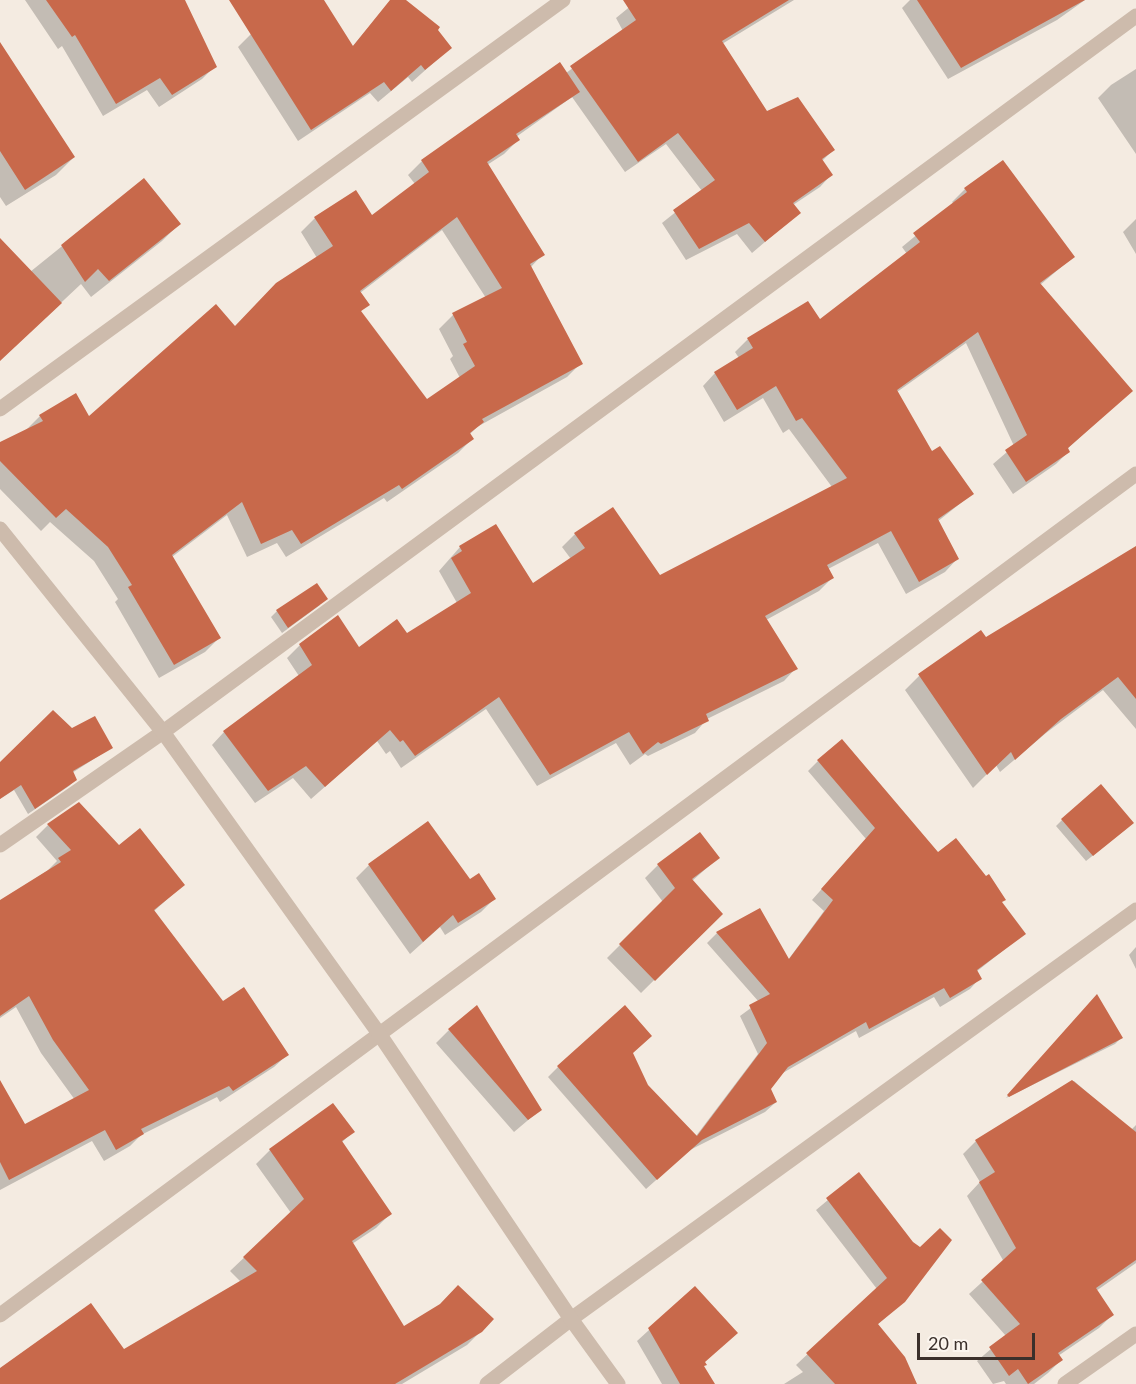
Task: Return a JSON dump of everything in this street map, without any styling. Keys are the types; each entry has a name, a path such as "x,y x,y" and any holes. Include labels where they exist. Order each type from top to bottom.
{"street":[{"path":"0,409 563,0"},
{"path":"0,845 163,732 1136,16"},
{"path":"0,1315 1136,474"},
{"path":"0,529 163,732 380,1035 571,1320 618,1384"},
{"path":"487,1384 571,1320 1136,910"},
{"path":"1065,1384 1136,1334"}],"building":[{"path":"46,0 185,0 217,67 172,95 160,78 116,104 75,35 72,37"},
{"path":"229,0 324,0 353,46 390,0 406,0 440,27 438,30 452,48 425,70 421,65 391,91 384,82 311,130"},
{"path":"623,0 789,0 722,41 767,111 798,97 835,150 822,159 833,175 793,203 801,213 765,242 749,223 699,249 673,210 715,180 678,133 638,162 570,66 636,20"},
{"path":"917,0 1085,0 961,68"},
{"path":"0,42 75,157 25,190 0,151"},
{"path":"560,62 580,92 516,134 520,140 487,162 545,255 530,264 583,364 482,419 484,422 470,433 474,439 402,489 399,485 301,544 292,530 261,544 242,502 172,555 221,638 174,665 128,587 132,585 108,547 66,509 56,518 0,461 0,442 43,421 39,415 76,393 89,416 216,304 235,326 276,283 333,246 314,217 356,190 372,215 429,172 421,160","holes":["457,217 502,288 452,313 467,342 463,344 475,366 427,399 361,311 370,305 360,291"]},
{"path":"1003,160 1075,257 1040,283 1133,391 1068,448 1070,452 1026,482 1005,450 1027,435 978,332 897,390 932,451 940,446 974,494 938,519 959,559 919,582 891,531 827,565 834,578 765,616 798,669 706,714 709,721 661,744 658,742 643,754 629,732 550,775 499,697 415,756 403,740 400,742 390,730 325,787 306,766 268,791 223,731 312,665 299,644 338,615 359,647 397,619 407,633 471,593 451,558 462,551 459,546 496,524 533,583 585,548 574,533 613,507 660,575 847,478 802,418 796,421 776,386 737,410 714,372 753,348 747,338 808,301 820,319 920,242 913,233 967,192 964,188"},
{"path":"144,178 181,224 109,281 98,269 85,282 61,245"},
{"path":"0,238 62,303 0,361"},
{"path":"1136,546 1136,699 1118,677 1061,719 1015,760 1011,752 987,775 918,674 981,630 986,637"},
{"path":"317,583 328,599 288,628 276,610"},
{"path":"53,710 72,728 95,716 113,748 73,771 77,780 35,809 21,785 0,799 0,762"},
{"path":"842,739 938,852 956,838 986,876 989,874 1006,900 1002,902 1026,934 977,970 982,979 950,998 944,988 869,1029 866,1022 788,1067 771,1089 777,1102 702,1140 657,1180 557,1066 625,1005 652,1036 633,1053 648,1085 697,1136 767,1043 749,1005 770,994 716,932 760,908 789,959 833,900 821,889 875,828 817,760"},
{"path":"1101,784 1134,823 1093,856 1061,819"},
{"path":"79,802 119,845 140,828 185,885 154,910 223,1001 244,987 289,1055 233,1091 229,1086 141,1129 144,1134 116,1150 105,1130 9,1180 0,1162 0,1080 25,1124 89,1090 53,1040 29,996 0,1016 0,900 61,862 58,858 71,850 47,824"},
{"path":"428,821 470,879 479,873 496,899 458,923 453,915 423,942 368,864"},
{"path":"700,832 720,858 692,879 723,914 655,981 619,944 675,888 657,864"},
{"path":"1097,994 1123,1038 1009,1097 1007,1095"},
{"path":"477,1005 542,1110 528,1120 448,1029"},
{"path":"1072,1080 1136,1132 1136,1260 1096,1288 1114,1315 1058,1353 1063,1360 1028,1384 1018,1369 1009,1376 989,1347 1020,1324 981,1280 1016,1248 979,1182 995,1172 975,1140"},
{"path":"333,1103 355,1132 342,1141 392,1214 352,1241 404,1326 440,1304 458,1285 494,1319 482,1332 395,1384 0,1384 0,1368 91,1303 124,1349 257,1271 243,1257 304,1199 269,1149"},
{"path":"859,1172 913,1242 920,1247 940,1228 952,1240 905,1302 878,1324 905,1357 917,1384 835,1384 806,1353 887,1278 826,1198"},
{"path":"695,1286 738,1333 705,1362 707,1365 704,1366 715,1384 680,1384 648,1328"}]}
